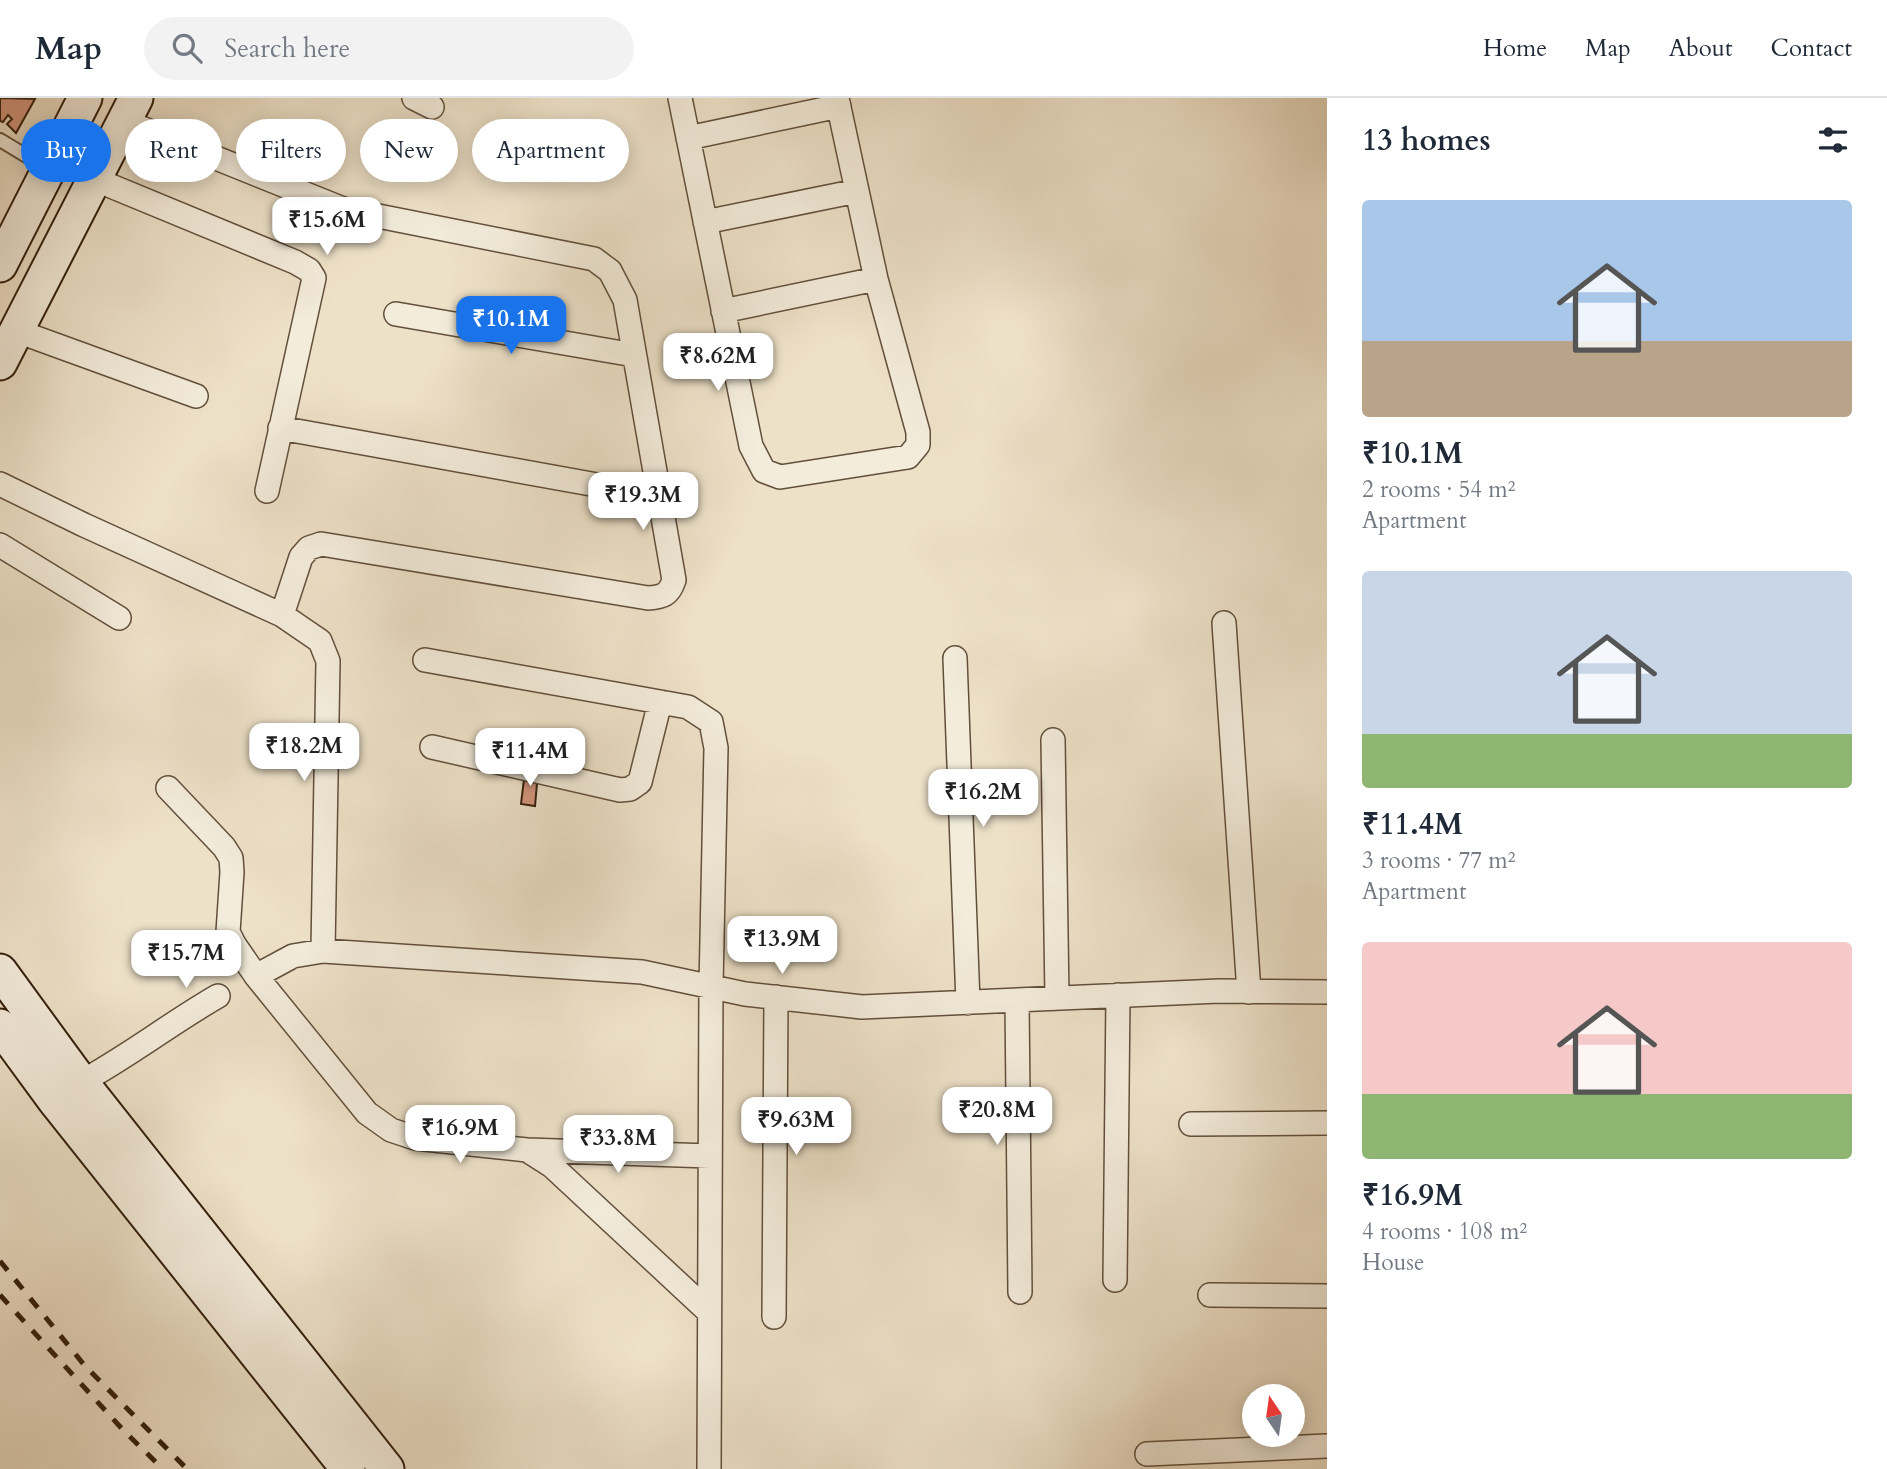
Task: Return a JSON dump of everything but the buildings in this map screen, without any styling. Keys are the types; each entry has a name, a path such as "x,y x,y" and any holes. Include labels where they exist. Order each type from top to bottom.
{"main road":[{"path":"74,119 85,98"},
{"path":"111,146 130,109"},
{"path":"0,265 43,182"},
{"path":"0,363 92,182"},
{"path":"0,971 81,1082 387,1469"},
{"path":"0,1026 55,1101 348,1469"}],"street":[{"path":"680,98 688,138 723,311 751,446 764,471 780,477 908,457 918,445 918,432 876,279 838,102 688,138"},
{"path":"130,109 342,209 594,259 610,271 625,300 674,580 671,590 663,597 648,598 321,544 309,548 301,557 282,615"},
{"path":"101,182 295,262 309,270 314,278 267,491"},
{"path":"705,222 857,191"},
{"path":"723,311 876,279"},
{"path":"396,314 634,355"},
{"path":"17,331 196,396"},
{"path":"281,428 658,496"},
{"path":"0,484 282,615 320,641 328,661 323,951"},
{"path":"0,545 119,618"},
{"path":"1224,623 1249,992"},
{"path":"955,658 968,1003"},
{"path":"425,660 688,707 711,722 716,748 711,987 709,1469"},
{"path":"432,747 620,790 630,789 640,782 660,702"},
{"path":"1053,740 1058,998"},
{"path":"168,788 231,858 228,932 256,976 367,1113 391,1130 415,1138 527,1150 710,1156"},
{"path":"256,976 293,957 323,951 372,952 642,972 711,987 862,1007 1118,995 1327,992"},
{"path":"1115,1280 1118,995"},
{"path":"81,1082 122,1059 175,1021 219,996"},
{"path":"774,1317 776,997"},
{"path":"1017,1001 1020,1292"},
{"path":"1191,1124 1327,1123"},
{"path":"527,1150 552,1166 709,1312"},
{"path":"1210,1295 1327,1296"},
{"path":"1147,1454 1327,1446"}],"lane":[{"path":"0,140 21,153"}],"railway":[{"path":"0,1261 85,1366 187,1469"},
{"path":"0,1295 124,1431 163,1469"}]}
